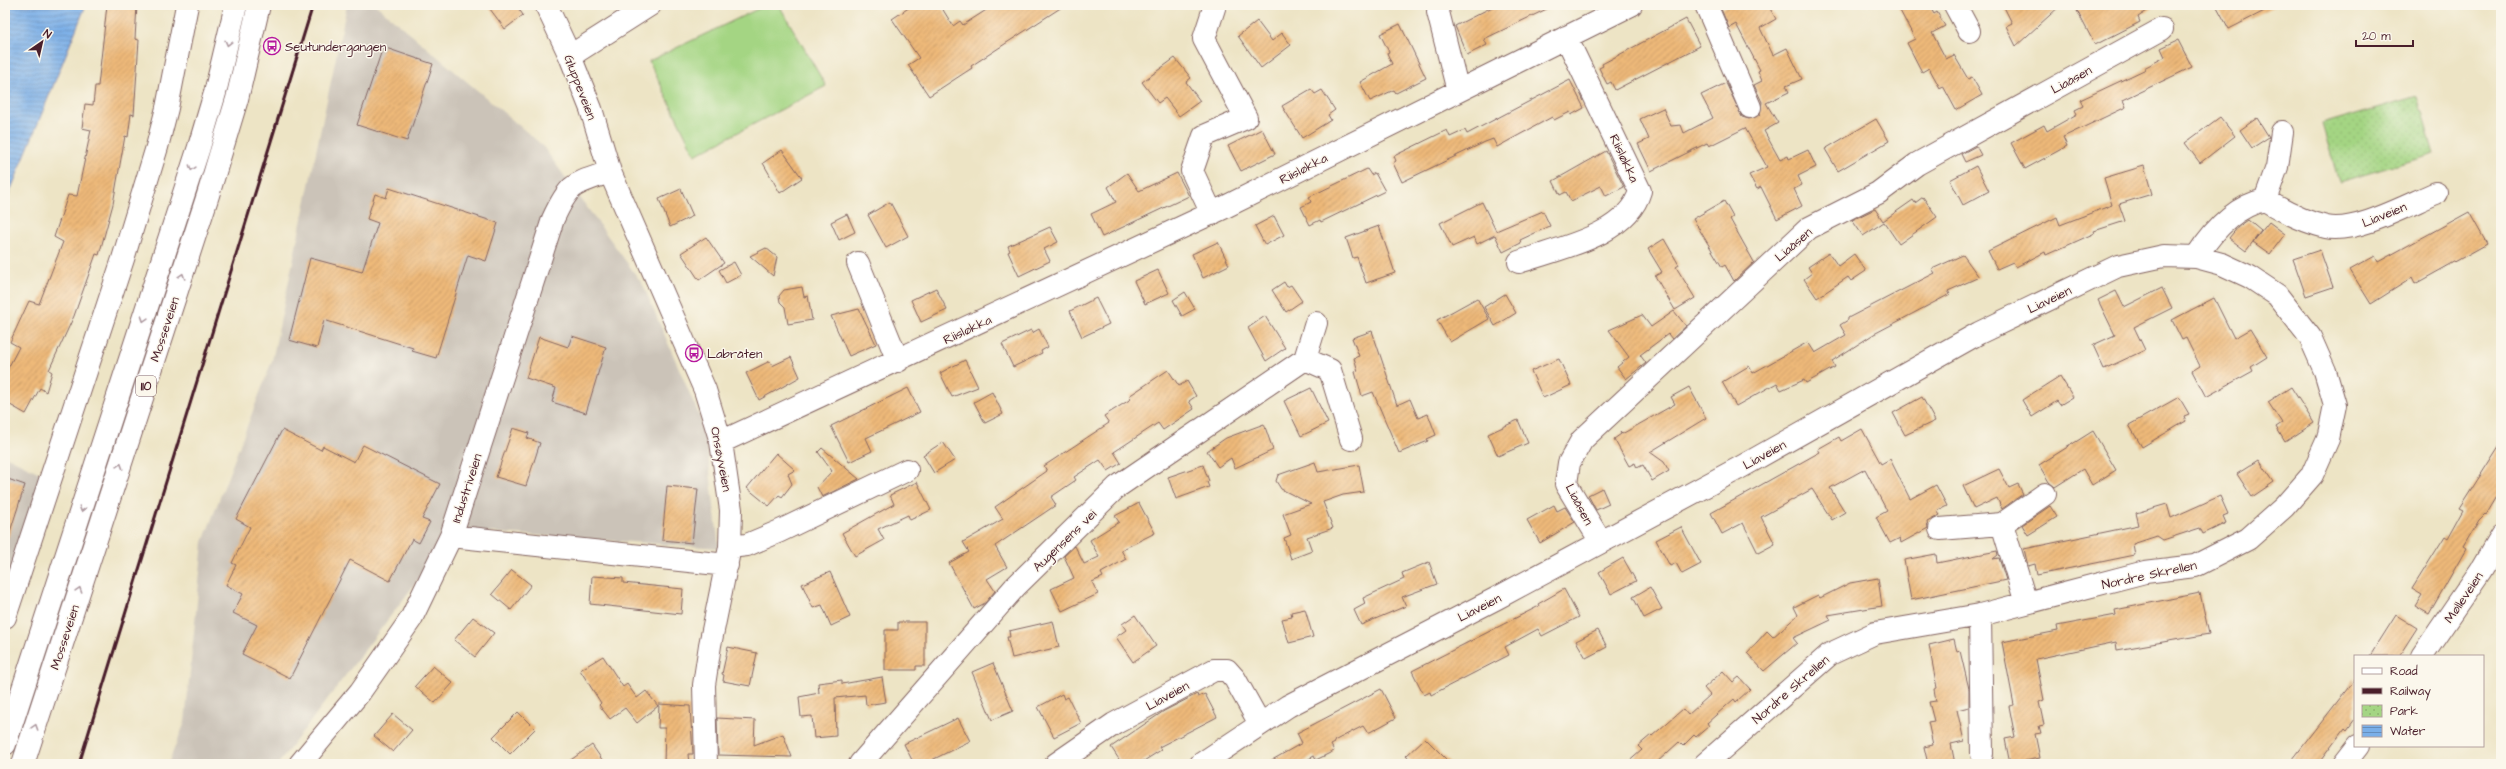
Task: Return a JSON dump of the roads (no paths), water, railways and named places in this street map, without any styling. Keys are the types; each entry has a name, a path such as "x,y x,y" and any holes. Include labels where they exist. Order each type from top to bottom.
{"main road":[{"path":"5,617 121,266 152,162 167,108 187,5"},
{"name":"Mosseveien","path":"5,744 199,147 215,93 236,5"},
{"name":"Mosseveien","path":"23,764 208,195 239,92 259,5"},
{"name":"Gluppeveien","path":"546,5 570,56 591,109 610,172"},
{"path":"570,56 650,5"},
{"path":"1212,214 1192,171 1204,136 1246,118 1204,39 1215,5"},
{"path":"1439,5 1438,12 1458,91"},
{"name":"Riisløkka","path":"721,442 1212,214 1631,5"},
{"path":"1706,5 1750,107"},
{"path":"1955,5 1969,31"},
{"name":"Liaåsen","path":"1601,542 1566,484 1569,463 1582,440 1809,228 1878,192 1917,164 2162,29"},
{"name":"Riisløkka","path":"1519,262 1613,228 1637,202 1640,191 1566,37"},
{"path":"2196,257 2210,236 2231,216 2249,203 2265,200 2277,167 2282,132"},
{"name":"Industriveien","path":"300,764 360,692 411,619 451,536 553,219 562,198 575,184 610,172"},
{"name":"Onsøyveien","path":"610,172 705,390 721,442 731,510 728,556 710,645 704,685 706,764"},
{"name":"Liaveien","path":"2265,200 2284,212 2327,228 2362,225 2436,192"},
{"name":"Liaveien","path":"1201,764 1288,706 1741,467 1979,333 2118,266 2149,257 2196,257"},
{"name":"Nordre Skrellen","path":"1705,764 1830,654 1875,633 1980,615 2146,572 2195,566 2248,539 2284,507 2312,475 2328,439 2334,405 2325,371 2310,337 2277,295 2250,277 2222,264 2196,257"},
{"path":"858,264 898,361"},
{"path":"1316,323 1305,358 1330,370 1351,440"},
{"name":"Augensens vei","path":"860,764 1015,588 1117,487 1305,358"},
{"path":"451,536 728,556 747,545 780,531 907,470"},
{"path":"1940,529 2002,524 2045,494"},
{"path":"2002,524 2026,603"},
{"name":"Mølleveien","path":"2423,655 2481,570 2501,536"},
{"path":"1980,615 1982,754"},
{"name":"Liaveien","path":"1056,764 1114,724 1214,670 1227,670 1235,679 1260,724"},
{"path":"2344,764 2357,747"}],"water":[{"path":"5,5 86,5 5,204"}],"railway":[{"path":"79,764 313,5"}],"place":[{"name":"Seutundergangen","path":"272,46"},
{"name":"Labråten","path":"694,353"}]}
